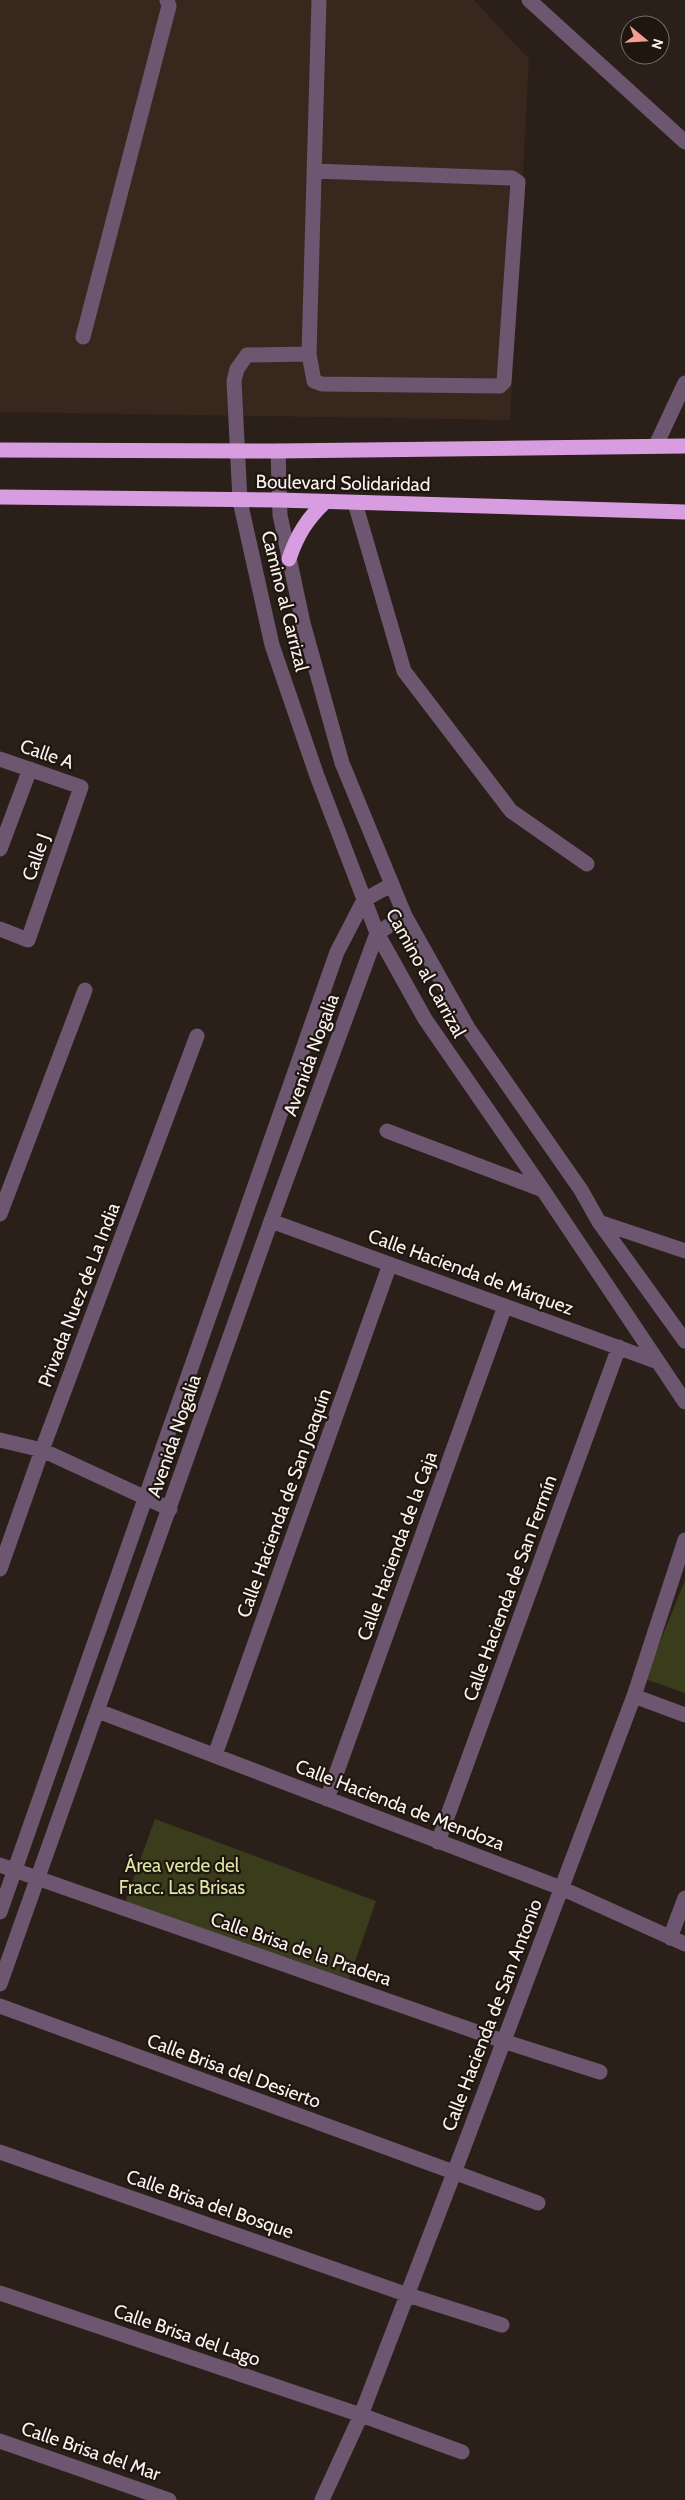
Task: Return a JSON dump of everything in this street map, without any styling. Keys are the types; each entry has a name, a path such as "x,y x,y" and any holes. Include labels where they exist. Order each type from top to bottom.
{"highway":[{"name":"Boulevard Solidaridad","path":"0,450 278,451 685,446"},
{"name":"Boulevard Solidaridad","path":"0,497 278,500 685,512"},
{"path":"290,559 301,530 309,518 325,502"}],"street":[{"path":"83,338 169,6 167,0"},
{"path":"314,171 512,178 518,182 504,382 500,386 322,384 314,381 309,354 314,171 319,0"},
{"path":"528,0 685,142"},
{"name":"Camino al Carrizal","path":"309,354 247,355 237,369 234,381 240,501 272,645 317,776 377,933 425,1019 543,1190 685,1402"},
{"path":"656,445 685,383"},
{"name":"Camino al Carrizal","path":"278,451 278,500 303,623 342,763 405,916 468,1028 581,1190 599,1222 685,1341"},
{"path":"355,503 404,671 511,811 588,864"},
{"name":"Calle A","path":"0,759 81,787"},
{"path":"0,849 30,769"},
{"name":"Calle J","path":"0,929 28,940 81,787"},
{"path":"364,900 391,885"},
{"name":"Avenida Nogalia","path":"0,1912 338,952 364,900"},
{"path":"377,933 405,916"},
{"name":"Avenida Nogalia","path":"0,1984 271,1221 377,933"},
{"path":"0,1214 85,990"},
{"name":"Privada Nuez de La India","path":"0,1569 42,1450 197,1036"},
{"path":"387,1131 543,1190"},
{"name":"Calle Hacienda de Márquez","path":"271,1221 658,1362"},
{"path":"599,1222 685,1251"},
{"name":"Calle Hacienda de San Joaquín","path":"215,1755 390,1264"},
{"name":"Calle Hacienda de la Caja","path":"327,1799 505,1306"},
{"name":"Calle Hacienda de San Fermín","path":"438,1842 619,1347"},
{"path":"0,1440 42,1450 170,1509"},
{"name":"Calle Hacienda de San Antonio","path":"322,2500 361,2416 408,2295 634,1696 685,1540"},
{"path":"634,1696 685,1715"},
{"name":"Calle Hacienda de Mendoza","path":"98,1711 561,1888 685,1944"},
{"name":"Calle Brisa de la Pradera","path":"0,1865 503,2041 600,2072"},
{"path":"670,1938 685,1898"},
{"name":"Calle Brisa del Desierto","path":"0,2006 538,2203"},
{"name":"Calle Brisa del Bosque","path":"0,2152 408,2295 502,2325"},
{"name":"Calle Brisa del Lago","path":"0,2293 462,2452"},
{"name":"Calle Brisa del Mar","path":"0,2441 169,2500"}],"shaded area":[{"path":"0,0 474,0 529,59 510,420 0,412"}],"green space":[{"path":"685,1580 685,1693 645,1679"},
{"name":"Área verde del Fracc. Las Brisas","path":"155,1819 376,1901 349,1979 125,1902"}]}
